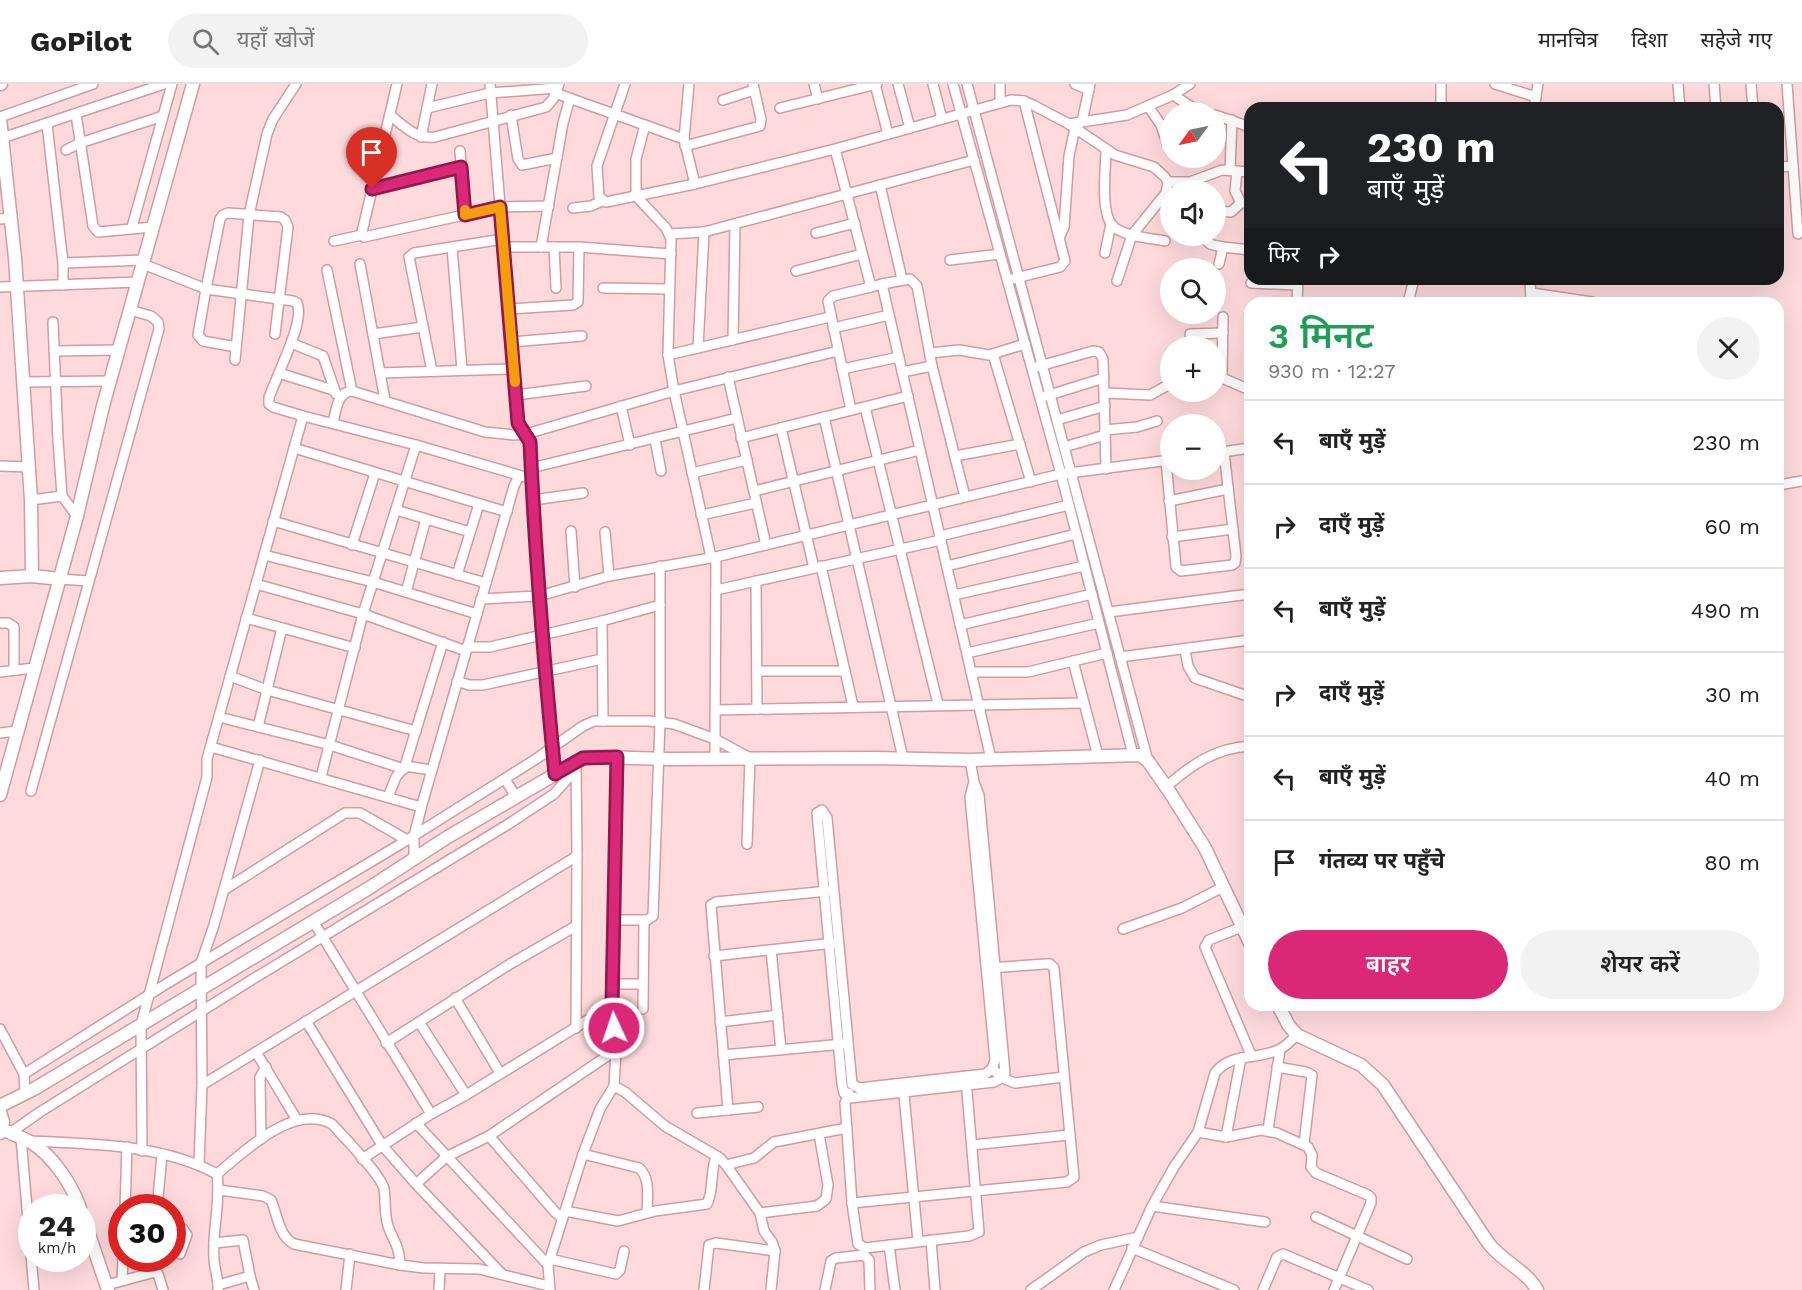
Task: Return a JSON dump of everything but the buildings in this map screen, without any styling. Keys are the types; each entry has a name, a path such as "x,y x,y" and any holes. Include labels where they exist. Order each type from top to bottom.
{"street":[{"path":"1,126 93,84"},
{"path":"1,126 47,124 164,84"},
{"path":"132,227 172,84"},
{"path":"0,795 4,763 18,731 77,516 110,381 193,84"},
{"path":"235,360 249,215 267,134 273,119 296,84"},
{"path":"362,235 397,84"},
{"path":"421,137 432,84"},
{"path":"603,201 599,196 597,166 625,84"},
{"path":"688,84 685,142 695,184"},
{"path":"814,84 818,99"},
{"path":"780,108 876,84 888,134"},
{"path":"898,84 910,128"},
{"path":"933,84 942,118"},
{"path":"953,84 1061,474 1133,755"},
{"path":"967,84 1017,278 1072,473 1148,761"},
{"path":"1000,84 1000,103"},
{"path":"1060,236 1064,227 1069,156 1075,125 1090,87 1075,84"},
{"path":"1075,125 1118,118 1173,95 1190,84"},
{"path":"1441,84 1442,102"},
{"path":"1495,84 1536,97"},
{"path":"1535,102 1538,84"},
{"path":"1678,84 1680,102"},
{"path":"1714,84 1716,102"},
{"path":"1751,84 1752,102"},
{"path":"1787,84 1792,166 1798,188 1798,234"},
{"path":"427,108 490,89 557,88 570,98 685,142 760,126 761,119 754,87 723,100"},
{"path":"390,115 414,134 421,137 435,137 546,106 557,88"},
{"path":"490,89 519,428 530,442 539,596 555,774"},
{"path":"1173,95 1183,102"},
{"path":"542,247 570,98"},
{"path":"573,208 695,184 835,149 1011,100 1024,101 1075,125 1106,150 1120,158 1154,167 1167,180"},
{"path":"1007,281 1064,265 1065,258 1024,101"},
{"path":"1148,106 1160,124"},
{"path":"76,114 93,226 98,232 132,227 153,227"},
{"path":"66,150 80,143 163,116"},
{"path":"511,116 518,159 522,165 557,158"},
{"path":"1226,118 1244,125"},
{"path":"1232,120 1235,190 1244,202"},
{"path":"47,124 63,263 63,285"},
{"path":"645,125 636,159 636,196 670,234 668,355 701,516 713,557 716,590 715,759"},
{"path":"1,126 5,218 17,286 31,500 32,576"},
{"path":"970,148 983,145"},
{"path":"835,149 871,287"},
{"path":"1106,150 1105,212 1111,224 1132,235 1160,240"},
{"path":"460,151 465,215"},
{"path":"670,234 704,232 974,160"},
{"path":"1784,167 1792,166"},
{"path":"372,189 461,167"},
{"path":"1194,180 1216,170 1244,172"},
{"path":"880,185 902,279"},
{"path":"1226,212 1231,212 1244,204"},
{"path":"1117,281 1132,235 1160,205"},
{"path":"334,241 362,235 367,237 500,207 549,206"},
{"path":"988,213 1000,210"},
{"path":"236,347 203,341 198,335 220,219 228,213 280,217 287,222 275,334"},
{"path":"733,340 735,224"},
{"path":"816,233 855,224"},
{"path":"1106,253 1111,224"},
{"path":"698,348 704,232"},
{"path":"432,371 409,258 414,253 504,243 671,254"},
{"path":"950,260 998,249 1008,243"},
{"path":"1219,246 1244,249"},
{"path":"452,247 462,370"},
{"path":"554,247 556,288"},
{"path":"509,309 573,305 578,302 579,247"},
{"path":"1220,258 1223,247"},
{"path":"796,271 862,254"},
{"path":"63,263 143,262 206,289 293,301 298,305 291,343 269,397 269,404 273,407 532,479"},
{"path":"360,264 385,400"},
{"path":"327,270 352,391"},
{"path":"851,410 830,317 829,298 902,279 910,279 916,286 932,366 965,497"},
{"path":"0,286 138,282"},
{"path":"882,284 991,759"},
{"path":"603,288 669,289"},
{"path":"31,791 159,329 158,322 150,316 130,310"},
{"path":"833,328 889,315"},
{"path":"668,355 830,317"},
{"path":"53,322 62,496 77,516"},
{"path":"1223,324 1223,336"},
{"path":"373,334 423,327"},
{"path":"1190,334 1223,333"},
{"path":"512,342 582,336"},
{"path":"291,343 323,356 337,394 333,423"},
{"path":"930,352 959,350 984,355 1025,344"},
{"path":"54,351 119,350"},
{"path":"1032,368 1096,350 1103,359 1106,469"},
{"path":"279,373 337,394 352,391 486,432 510,435 526,434 674,391 838,351"},
{"path":"993,354 1031,482"},
{"path":"842,369 899,357"},
{"path":"902,372 932,366"},
{"path":"380,373 514,369"},
{"path":"728,377 766,545"},
{"path":"1040,397 1104,378"},
{"path":"1226,380 1244,387"},
{"path":"22,382 110,381"},
{"path":"516,395 585,386"},
{"path":"1105,393 1150,395 1160,390"},
{"path":"741,438 908,396"},
{"path":"621,406 630,445"},
{"path":"1057,420 1105,406"},
{"path":"865,407 938,705"},
{"path":"142,1150 141,1026 147,996 207,777 207,759 303,416"},
{"path":"824,417 903,758"},
{"path":"531,468 737,418"},
{"path":"1064,447 1106,432 1157,422"},
{"path":"781,428 853,706"},
{"path":"655,439 661,471"},
{"path":"955,456 1020,444"},
{"path":"321,777 363,614 416,445"},
{"path":"294,448 507,512"},
{"path":"1226,452 1244,449"},
{"path":"754,490 920,450"},
{"path":"692,473 747,460"},
{"path":"481,599 539,596 609,576 713,557 1061,474 1160,462"},
{"path":"0,466 28,467"},
{"path":"352,545 375,473"},
{"path":"414,859 411,838 519,476"},
{"path":"1168,480 1174,562 1177,569 1232,565 1236,561 1226,480"},
{"path":"1784,484 1802,481"},
{"path":"1169,501 1228,489"},
{"path":"533,500 583,493"},
{"path":"31,500 62,496"},
{"path":"701,516 756,503"},
{"path":"457,574 479,504"},
{"path":"716,590 900,549 1069,505"},
{"path":"396,510 470,532"},
{"path":"406,592 426,519"},
{"path":"273,521 414,564 486,583"},
{"path":"1172,537 1233,528"},
{"path":"571,531 575,587"},
{"path":"604,531 609,576"},
{"path":"947,566 1076,534"},
{"path":"264,555 373,582 477,615"},
{"path":"615,920 644,920 653,916 660,722 660,566"},
{"path":"954,595 1084,566"},
{"path":"0,578 32,576 88,581"},
{"path":"756,581 757,709"},
{"path":"256,584 363,614 467,649 490,647 660,605"},
{"path":"960,625 1092,594"},
{"path":"1109,612 1244,595"},
{"path":"246,618 355,648"},
{"path":"602,621 603,721"},
{"path":"0,623 11,624 14,627 14,670"},
{"path":"967,653 1099,623"},
{"path":"258,727 282,628"},
{"path":"1120,657 1244,641"},
{"path":"388,798 396,777 405,767 443,642"},
{"path":"1185,650 1188,666 1195,678 1244,696"},
{"path":"971,672 1028,672 1107,653"},
{"path":"457,681 469,685 483,685 602,659"},
{"path":"1073,661 1098,756"},
{"path":"0,672 34,668"},
{"path":"757,671 845,670"},
{"path":"230,676 267,690 416,731"},
{"path":"716,710 1084,703"},
{"path":"219,717 405,767 432,770"},
{"path":"24,1074 201,963 411,838 594,721 674,724 715,739 750,758"},
{"path":"0,733 18,731"},
{"path":"211,747 421,807"},
{"path":"1166,787 1200,760 1221,750 1244,747"},
{"path":"0,1106 141,1026 583,758 970,760 1140,755 1148,761 1205,848 1244,931"},
{"path":"219,1190 263,1196 271,1200 281,1231 288,1241 294,1244 400,1265 440,1269 479,1269 550,1288 549,1262 563,1215 600,1109 614,1086 616,1050 612,1005 617,757"},
{"path":"747,843 750,758"},
{"path":"199,1164 202,1085 201,963 261,760"},
{"path":"966,1081 993,1069 995,1060 979,795 970,760"},
{"path":"576,762 576,1028"},
{"path":"12,1135 40,1112 554,794 569,777 576,762"},
{"path":"505,779 516,797"},
{"path":"828,891 827,818 822,810 817,813 816,817 828,891 842,1044 842,1084 846,1096"},
{"path":"224,890 345,813 360,813 411,838"},
{"path":"202,1085 577,856"},
{"path":"1122,929 1182,908 1223,887"},
{"path":"728,1110 710,909 713,903 828,891"},
{"path":"643,1009 644,920"},
{"path":"313,921 431,1114"},
{"path":"386,1043 455,998 576,926"},
{"path":"1226,1137 1246,1057 1205,947 1209,940 1242,927"},
{"path":"714,956 833,943"},
{"path":"771,950 781,1050"},
{"path":"852,1203 1071,1180 1074,1172 1054,968 1050,964 1045,964 991,968"},
{"path":"966,1081 978,1232 969,1236 918,1240 865,1248 858,1244 852,1203 844,1103 846,1096 855,1087 903,1087 966,1081 994,1082 1003,1077 1005,1067 991,968"},
{"path":"613,984 643,984"},
{"path":"455,998 500,1073"},
{"path":"362,1159 416,1123 466,1095 612,1005"},
{"path":"1281,1011 1288,1026 1297,1035 1361,1065 1377,1078 1497,1255 1533,1283 1537,1290"},
{"path":"720,1022 778,1015"},
{"path":"306,1021 382,1145 501,1274"},
{"path":"418,1022 466,1095"},
{"path":"0,1029 24,1074 25,1093"},
{"path":"1114,1290 1152,1206 1174,1167 1198,1132 1215,1073 1225,1063 1280,1050 1297,1035"},
{"path":"723,1055 842,1044"},
{"path":"842,1044 851,1080 855,1087"},
{"path":"416,1184 446,1157 489,1136 616,1050"},
{"path":"1268,1130 1280,1050"},
{"path":"256,1052 297,1120"},
{"path":"261,1139 260,1077 266,1067"},
{"path":"1277,1067 1306,1072 1312,1076 1304,1144"},
{"path":"993,1069 1015,1083 1063,1077"},
{"path":"614,1086 625,1092 665,1126 716,1156 726,1165 760,1213 764,1231 772,1242 775,1251 771,1290"},
{"path":"846,1096 854,1098 903,1087"},
{"path":"903,1087 918,1240"},
{"path":"697,1113 758,1107"},
{"path":"0,1112 3,1122 12,1135 34,1290"},
{"path":"217,1173 261,1139 289,1123 315,1119 332,1124 382,1182 388,1226 399,1249 400,1265"},
{"path":"416,1123 446,1157 549,1262 616,1274 620,1270 624,1251"},
{"path":"726,1165 754,1158 774,1142 847,1128"},
{"path":"1198,1132 1226,1137 1268,1130 1304,1144 1311,1152 1313,1171 1365,1192 1371,1198 1334,1290"},
{"path":"760,1213 817,1206 824,1202 828,1195 828,1185 819,1134"},
{"path":"12,1135 127,1147 199,1164 217,1173"},
{"path":"12,1135 34,1145 54,1164 74,1194"},
{"path":"489,1136 563,1215 613,1221 647,1213 707,1204 710,1198 712,1170 716,1156"},
{"path":"972,1144 1069,1136"},
{"path":"125,1194 127,1147"},
{"path":"583,1154 643,1171 646,1177 647,1213"},
{"path":"158,1194 162,1155"},
{"path":"217,1173 219,1190 214,1243 216,1288 250,1276"},
{"path":"1152,1206 1265,1222"},
{"path":"1316,1217 1407,1259"},
{"path":"1030,1290 1084,1252 1101,1245 1138,1237"},
{"path":"214,1243 243,1240 255,1290"},
{"path":"931,1240 935,1290"},
{"path":"704,1290 709,1245 716,1243 775,1251"},
{"path":"889,1245 895,1290"},
{"path":"1132,1248 1234,1290"},
{"path":"346,1290 350,1254"},
{"path":"1263,1290 1277,1257 1283,1254 1368,1290"},
{"path":"96,1255 107,1287 122,1280 155,1272 158,1274 163,1290"},
{"path":"825,1290 831,1261 836,1258 864,1255 869,1260 870,1290"},
{"path":"439,1290 440,1269"},
{"path":"122,1272 122,1280"}],"slow traffic":[{"path":"465,210 465,215 500,207 515,382"}],"route":[{"path":"372,189 461,167 465,215 500,207 518,423 519,428 530,442 539,596 555,774 583,758 617,757 612,1005 614,1028"}]}
